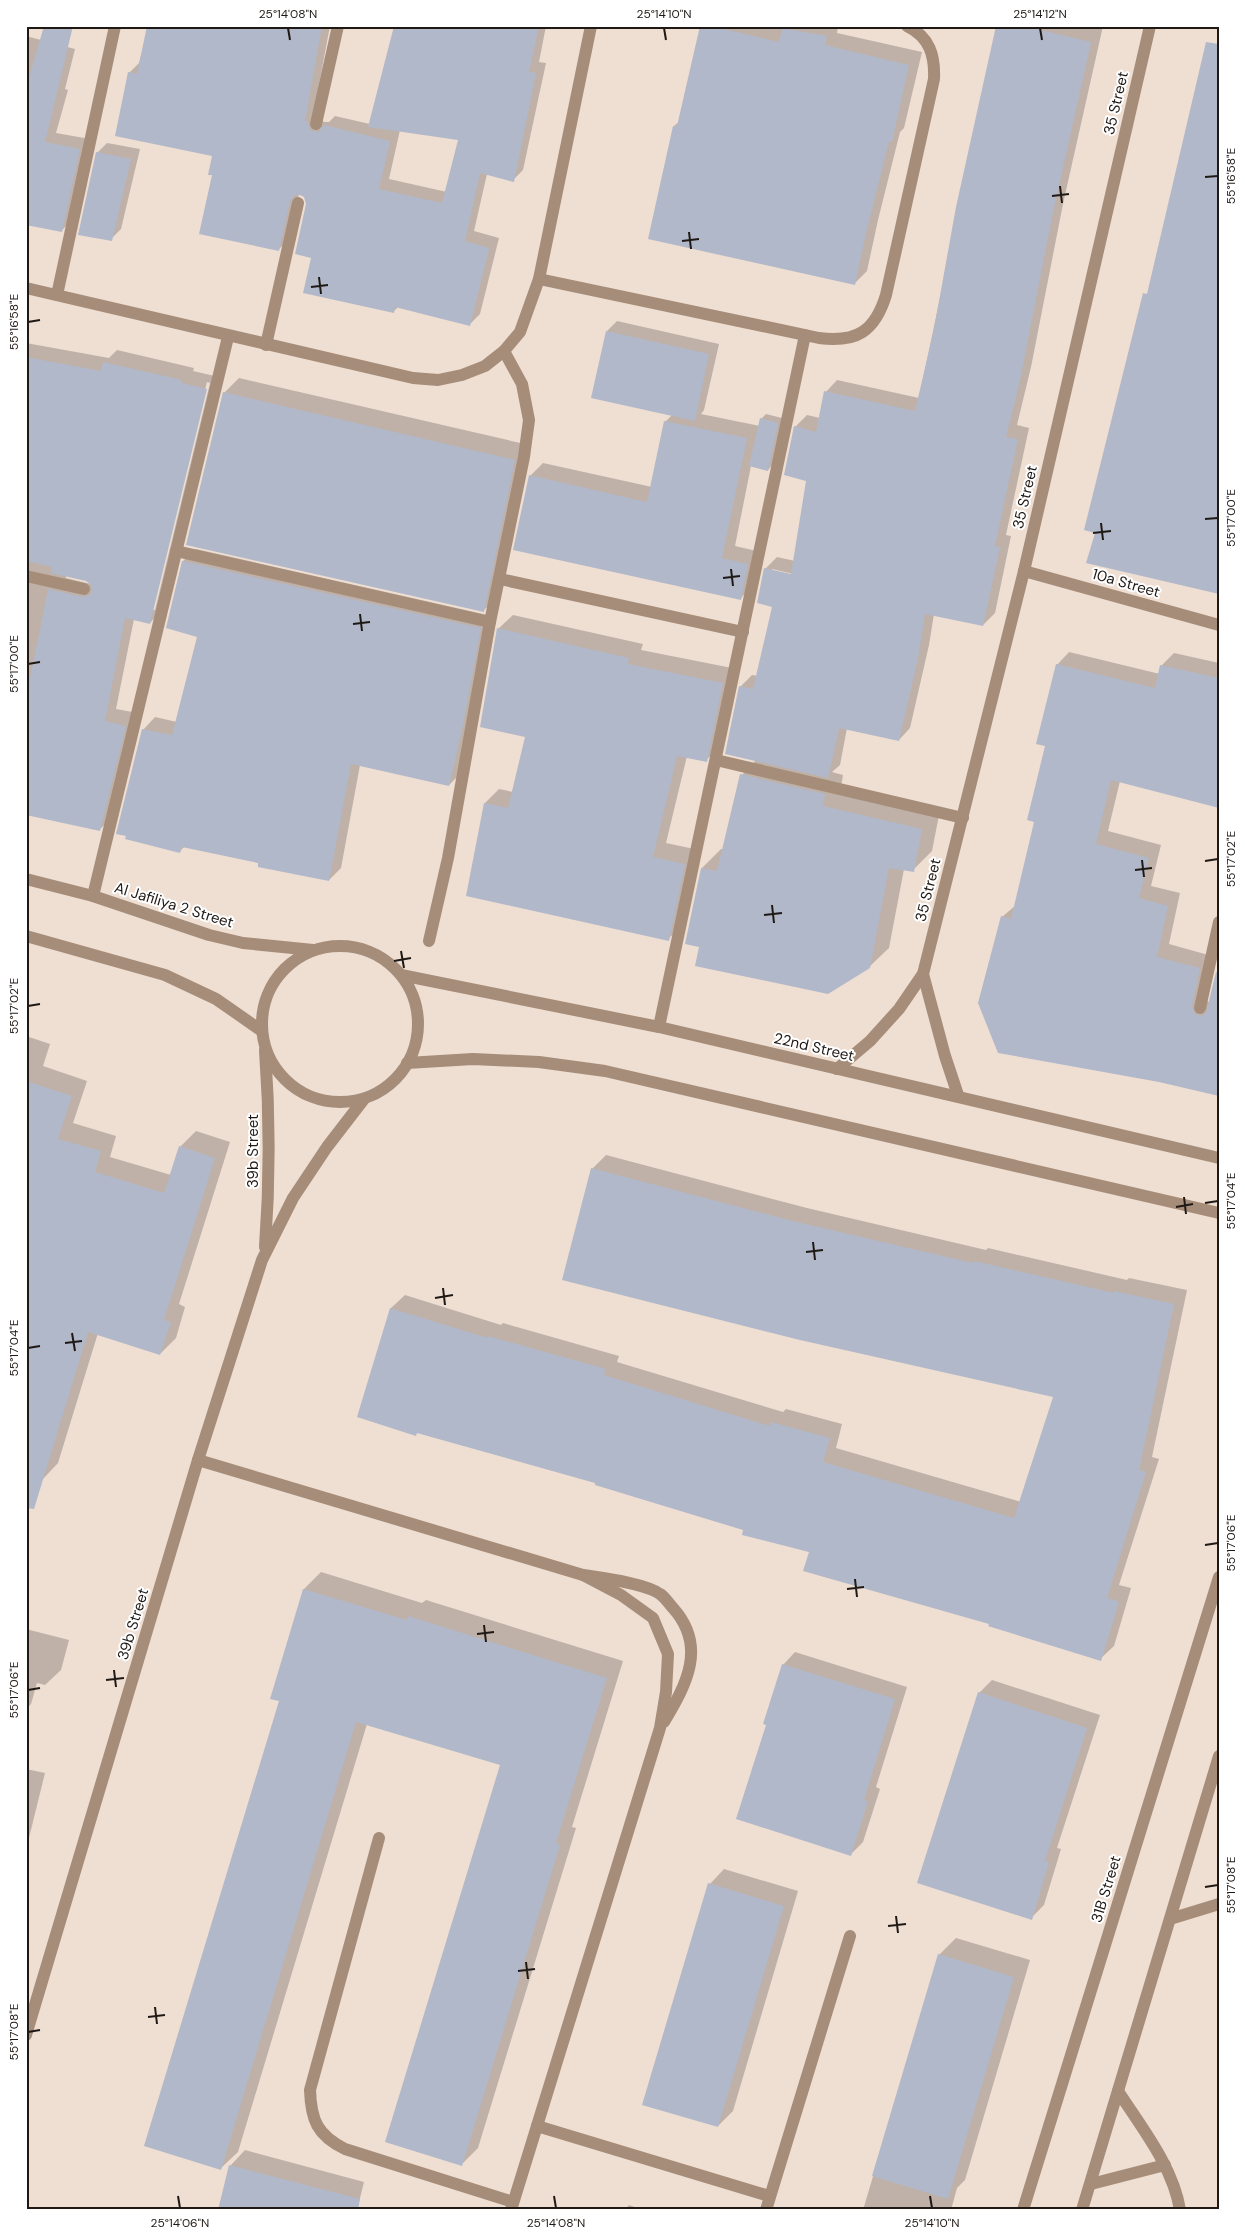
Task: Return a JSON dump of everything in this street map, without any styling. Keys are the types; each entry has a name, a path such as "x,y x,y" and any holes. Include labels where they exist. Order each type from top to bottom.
{"street":[{"path":"57,295 115,26"},
{"path":"316,124 338,26"},
{"path":"26,288 266,346 413,378 438,380 462,376 485,366 504,351 520,332 539,279 591,26"},
{"path":"539,279 837,341 855,336 871,327 881,312 934,79 935,61 929,44 916,30 907,26"},
{"name":"35 Street","path":"837,1069 870,1041 899,1010 923,974 1024,571 1150,26"},
{"path":"266,346 298,203"},
{"path":"660,1027 805,335"},
{"path":"92,896 228,336"},
{"path":"429,941 448,858 490,622 524,456 529,420 522,384 504,351"},
{"path":"176,551 490,622"},
{"name":"10a Street","path":"1024,571 1219,625"},
{"path":"26,576 84,589"},
{"path":"500,579 743,632"},
{"path":"716,760 963,818"},
{"name":"Al Jafiliya 2 Street","path":"26,880 92,896 209,935 243,943 313,950"},
{"path":"1200,1008 1219,922"},
{"path":"26,936 165,975 216,998 262,1031"},
{"path":"336,945 361,948 382,957 401,975 413,995 418,1018 416,1042 407,1063 389,1085 364,1099 344,1102 324,1101 305,1094 288,1083 275,1068 265,1050 262,1031 264,1006 273,982 290,963 313,950 336,945"},
{"name":"35 Street","path":"923,974 944,1056 958,1095"},
{"name":"22nd Street","path":"401,975 660,1027 837,1069 958,1095 1219,1158"},
{"name":"39b Street","path":"265,1050 270,1126 265,1252"},
{"path":"407,1063 473,1059 539,1062 605,1071 1219,1213"},
{"name":"39b Street","path":"26,2035 198,1460 265,1252 298,1190 327,1147 364,1099"},
{"path":"198,1460 583,1575 625,1582 660,1593 684,1621 692,1658 682,1693 660,1728"},
{"path":"379,1838 310,2090 310,2109 317,2126 329,2141 344,2149 474,2188 512,2206 660,1728 666,1692 668,1654 653,1618 621,1594 583,1575"},
{"name":"31B Street","path":"1023,2210 1219,1577"},
{"path":"1082,2210 1219,1756"},
{"path":"1170,1919 1219,1904"},
{"path":"766,2210 850,1936"},
{"path":"1118,2091 1165,2166 1178,2193 1180,2210"},
{"path":"537,2126 769,2196"},
{"path":"1090,2184 1165,2166"}],"building":[{"path":"44,26 73,26 45,142 80,149 62,232 26,225 26,88"},
{"path":"147,26 322,26 305,121 308,122 310,130 318,132 324,125 390,141 379,189 442,203 458,140 368,127 394,26 539,26 529,72 536,73 514,182 480,173 465,241 489,248 470,326 395,307 394,313 303,293 311,258 295,254 306,204 304,197 300,195 295,195 290,201 279,251 199,234 212,175 208,175 212,156 115,136 128,72 137,74"},
{"path":"700,26 711,26 779,42 782,28 827,36 825,45 909,65 892,142 889,141 855,285 648,239 673,126 677,126"},
{"path":"996,26 1023,26 1091,42 1052,217 1020,380 1006,437 1018,439 995,546 1000,547 983,626 925,614 918,658 899,741 839,728 828,778 725,754 739,686 753,689 772,607 757,603 764,568 791,574 806,481 784,475 794,426 816,432 824,391 915,411 934,329 956,207"},
{"path":"1206,42 1219,44 1219,594 1086,563 1095,533 1084,530 1143,293 1147,294"},
{"path":"96,152 131,159 112,241 78,235"},
{"path":"606,331 709,354 695,421 591,398"},
{"path":"26,357 101,371 103,362 182,380 182,383 207,389 150,624 125,618 105,721 126,726 100,831 26,815 26,698 48,589 83,597 90,595 92,586 86,581 51,573 52,567 26,561"},
{"path":"223,392 515,460 484,612 186,545"},
{"path":"760,418 778,423 768,471 749,466"},
{"path":"664,421 747,438 722,558 748,564 741,600 513,550 529,475 647,502"},
{"path":"182,561 481,628 463,725 449,786 351,764 329,881 258,867 258,863 182,847 180,853 125,839 126,836 116,834 142,729 172,735 197,637 166,628"},
{"path":"497,628 629,658 628,664 723,683 707,762 677,756 653,857 685,864 669,941 466,896 484,803 508,808 525,737 480,727"},
{"path":"1056,664 1155,688 1160,665 1219,678 1219,808 1111,780 1096,844 1149,858 1139,898 1168,906 1157,957 1200,968 1192,1006 1195,1014 1202,1016 1206,1013 1216,972 1219,973 1219,1096 1159,1082 998,1053 978,1003 1001,916 1011,919 1034,822 1027,820 1045,746 1036,744"},
{"path":"740,774 825,794 823,806 922,829 914,872 889,868 870,968 828,994 695,966 699,947 685,944 701,868 717,871"},
{"path":"26,1081 72,1096 58,1139 101,1151 95,1172 164,1193 179,1146 215,1158 164,1320 171,1322 160,1355 88,1332 34,1509 26,1508"},
{"path":"591,1168 793,1221 973,1263 974,1261 1114,1293 1114,1291 1174,1304 1139,1470 1146,1472 1107,1598 1119,1602 1101,1661 988,1626 989,1624 803,1571 809,1552 742,1535 743,1530 595,1485 595,1483 417,1433 416,1436 357,1417 390,1308 488,1338 488,1336 606,1369 604,1375 770,1426 771,1422 830,1438 823,1462 1014,1518 1053,1397 800,1340 562,1280"},
{"path":"303,1589 407,1620 408,1616 607,1678 556,1843 560,1845 462,2166 385,2142 500,1765 356,1722 221,2170 144,2146 279,1701 270,1699"},
{"path":"782,1664 895,1699 864,1800 868,1801 851,1856 736,1819 766,1725 763,1724"},
{"path":"978,1692 1087,1728 1045,1861 1049,1862 1032,1920 917,1883"},
{"path":"708,1883 784,1906 718,2127 642,2105"},
{"path":"938,1954 1014,1977 948,2199 872,2176"},
{"path":"229,2165 360,2199 358,2210 218,2210"}]}
